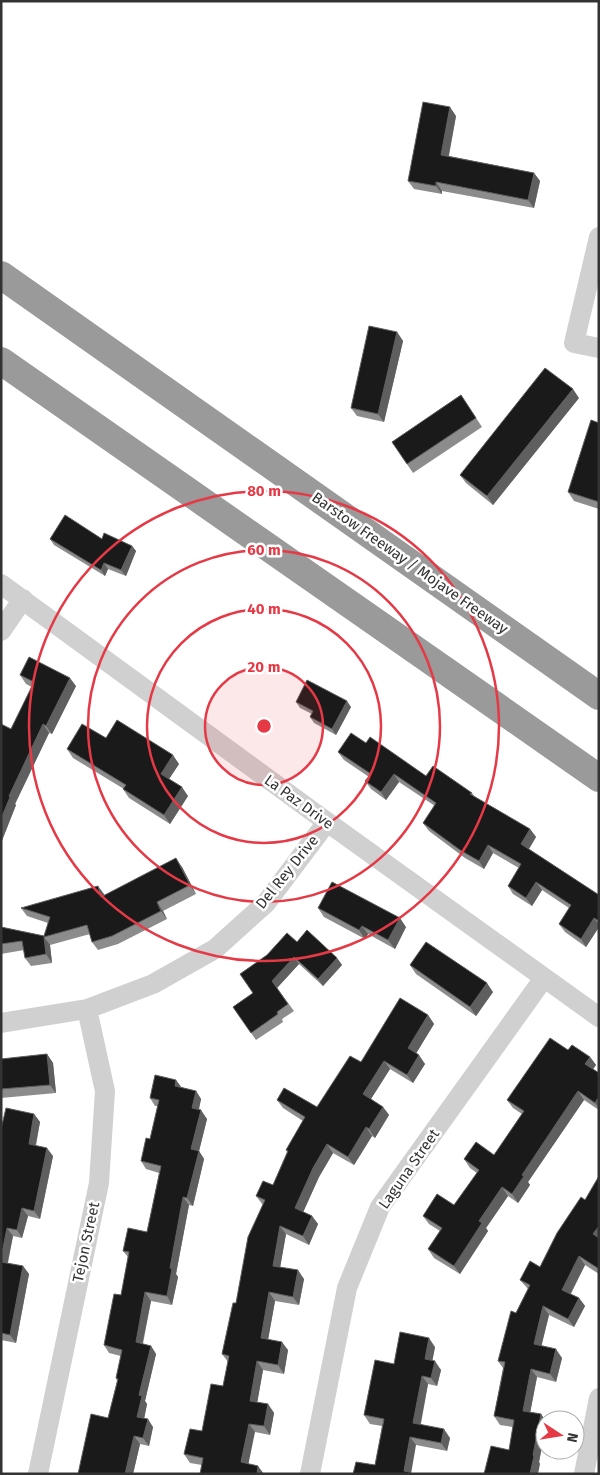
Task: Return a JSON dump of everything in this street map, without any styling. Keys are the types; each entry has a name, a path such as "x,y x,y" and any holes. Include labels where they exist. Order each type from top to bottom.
{"highway":[{"name":"Barstow Freeway / Mojave Freeway","path":"1,275 599,696"},
{"path":"1,360 599,778"}],"street":[{"path":"599,237 574,343 599,348"},
{"name":"La Paz Drive","path":"1,584 23,598 327,822 599,1017"},
{"path":"1,631 23,598"},
{"name":"Del Rey Drive","path":"1,1023 87,1009 153,984 215,948 266,903 327,822"},
{"name":"Laguna Street","path":"310,1474 347,1288 380,1207 544,978"},
{"name":"Tejon Street","path":"38,1474 99,1182 104,1090 87,1009"},
{"path":"584,1474 599,1398"}],"building":[{"path":"423,102 450,107 441,155 534,173 528,200 436,182 436,186 408,181"},
{"path":"369,326 397,332 378,414 351,408"},
{"path":"545,368 573,389 487,496 460,475"},
{"path":"461,395 476,418 407,464 392,442"},
{"path":"591,420 599,423 599,502 568,492"},
{"path":"65,515 102,539 104,533 132,546 121,570 104,563 101,570 50,539"},
{"path":"29,657 70,678 46,726 43,724 9,796 1,819 1,724 11,729 34,682 20,675"},
{"path":"307,680 347,701 332,729 310,717 313,711 296,702"},
{"path":"117,720 173,755 161,774 182,787 164,815 123,789 126,785 67,749 82,724 106,738"},
{"path":"351,733 366,743 370,737 426,776 433,766 472,793 470,794 530,829 521,844 599,895 599,921 594,918 581,939 559,924 571,905 536,882 526,898 508,886 521,864 488,845 479,861 460,850 423,823 436,803 394,774 381,792 365,781 371,774 338,752"},
{"path":"176,858 190,885 157,902 161,911 112,936 92,942 87,925 44,937 46,954 25,958 22,941 1,944 1,927 44,936 50,917 21,908 98,886 101,897"},
{"path":"332,882 400,918 388,940 362,926 359,930 318,908"},
{"path":"307,930 337,958 318,979 294,957 272,981 288,1004 277,1012 278,1014 251,1033 233,1007 253,993 240,974 267,955 287,933 297,942"},
{"path":"426,942 487,983 470,1007 410,965"},
{"path":"400,998 428,1015 408,1048 419,1055 407,1075 384,1061 363,1094 383,1107 369,1129 366,1127 348,1157 327,1144 313,1168 295,1208 312,1216 303,1236 280,1226 273,1266 298,1270 293,1297 269,1292 261,1338 282,1342 278,1365 257,1361 250,1401 268,1404 264,1426 249,1424 241,1462 258,1466 257,1474 200,1474 203,1458 184,1454 190,1429 202,1431 211,1384 223,1386 229,1356 222,1354 233,1303 236,1303 248,1237 265,1200 256,1196 263,1181 273,1185 288,1151 286,1150 305,1117 277,1100 284,1088 317,1107 350,1056 361,1062"},
{"path":"550,1038 568,1050 572,1045 590,1057 585,1064 599,1073 599,1099 595,1103 578,1091 522,1175 524,1176 512,1194 502,1187 479,1221 482,1223 454,1266 428,1249 442,1228 423,1216 437,1194 454,1205 479,1170 464,1159 476,1142 494,1155 524,1111 507,1100"},
{"path":"47,1054 50,1085 1,1089 1,1059"},
{"path":"155,1075 176,1080 175,1086 196,1091 192,1108 201,1110 191,1149 199,1151 187,1198 183,1197 170,1268 172,1269 167,1296 145,1292 136,1342 151,1346 139,1395 142,1396 137,1417 148,1419 143,1438 134,1436 125,1474 78,1474 91,1414 108,1418 118,1379 116,1378 122,1350 104,1345 114,1294 121,1295 129,1252 123,1251 128,1228 147,1232 161,1166 141,1161 146,1138 150,1139 159,1100 150,1098"},
{"path":"6,1108 34,1114 29,1144 47,1148 34,1211 22,1208 17,1230 7,1228 1,1258 1,1129"},
{"path":"599,1176 599,1226 593,1234 599,1238 599,1269 579,1256 562,1290 579,1298 568,1319 543,1306 534,1344 556,1349 550,1374 531,1369 523,1411 535,1413 535,1445 530,1474 484,1474 491,1446 509,1450 514,1420 494,1416 505,1362 498,1361 511,1311 516,1313 530,1285 520,1280 530,1261 540,1267 557,1233 581,1197 585,1200"},
{"path":"1,1262 23,1266 10,1335 1,1333"},
{"path":"400,1332 429,1338 425,1359 435,1361 431,1378 422,1376 413,1423 444,1429 441,1443 410,1437 404,1471 409,1472 409,1474 353,1474 356,1462 375,1465 384,1419 364,1415 375,1360 394,1364"}]}
